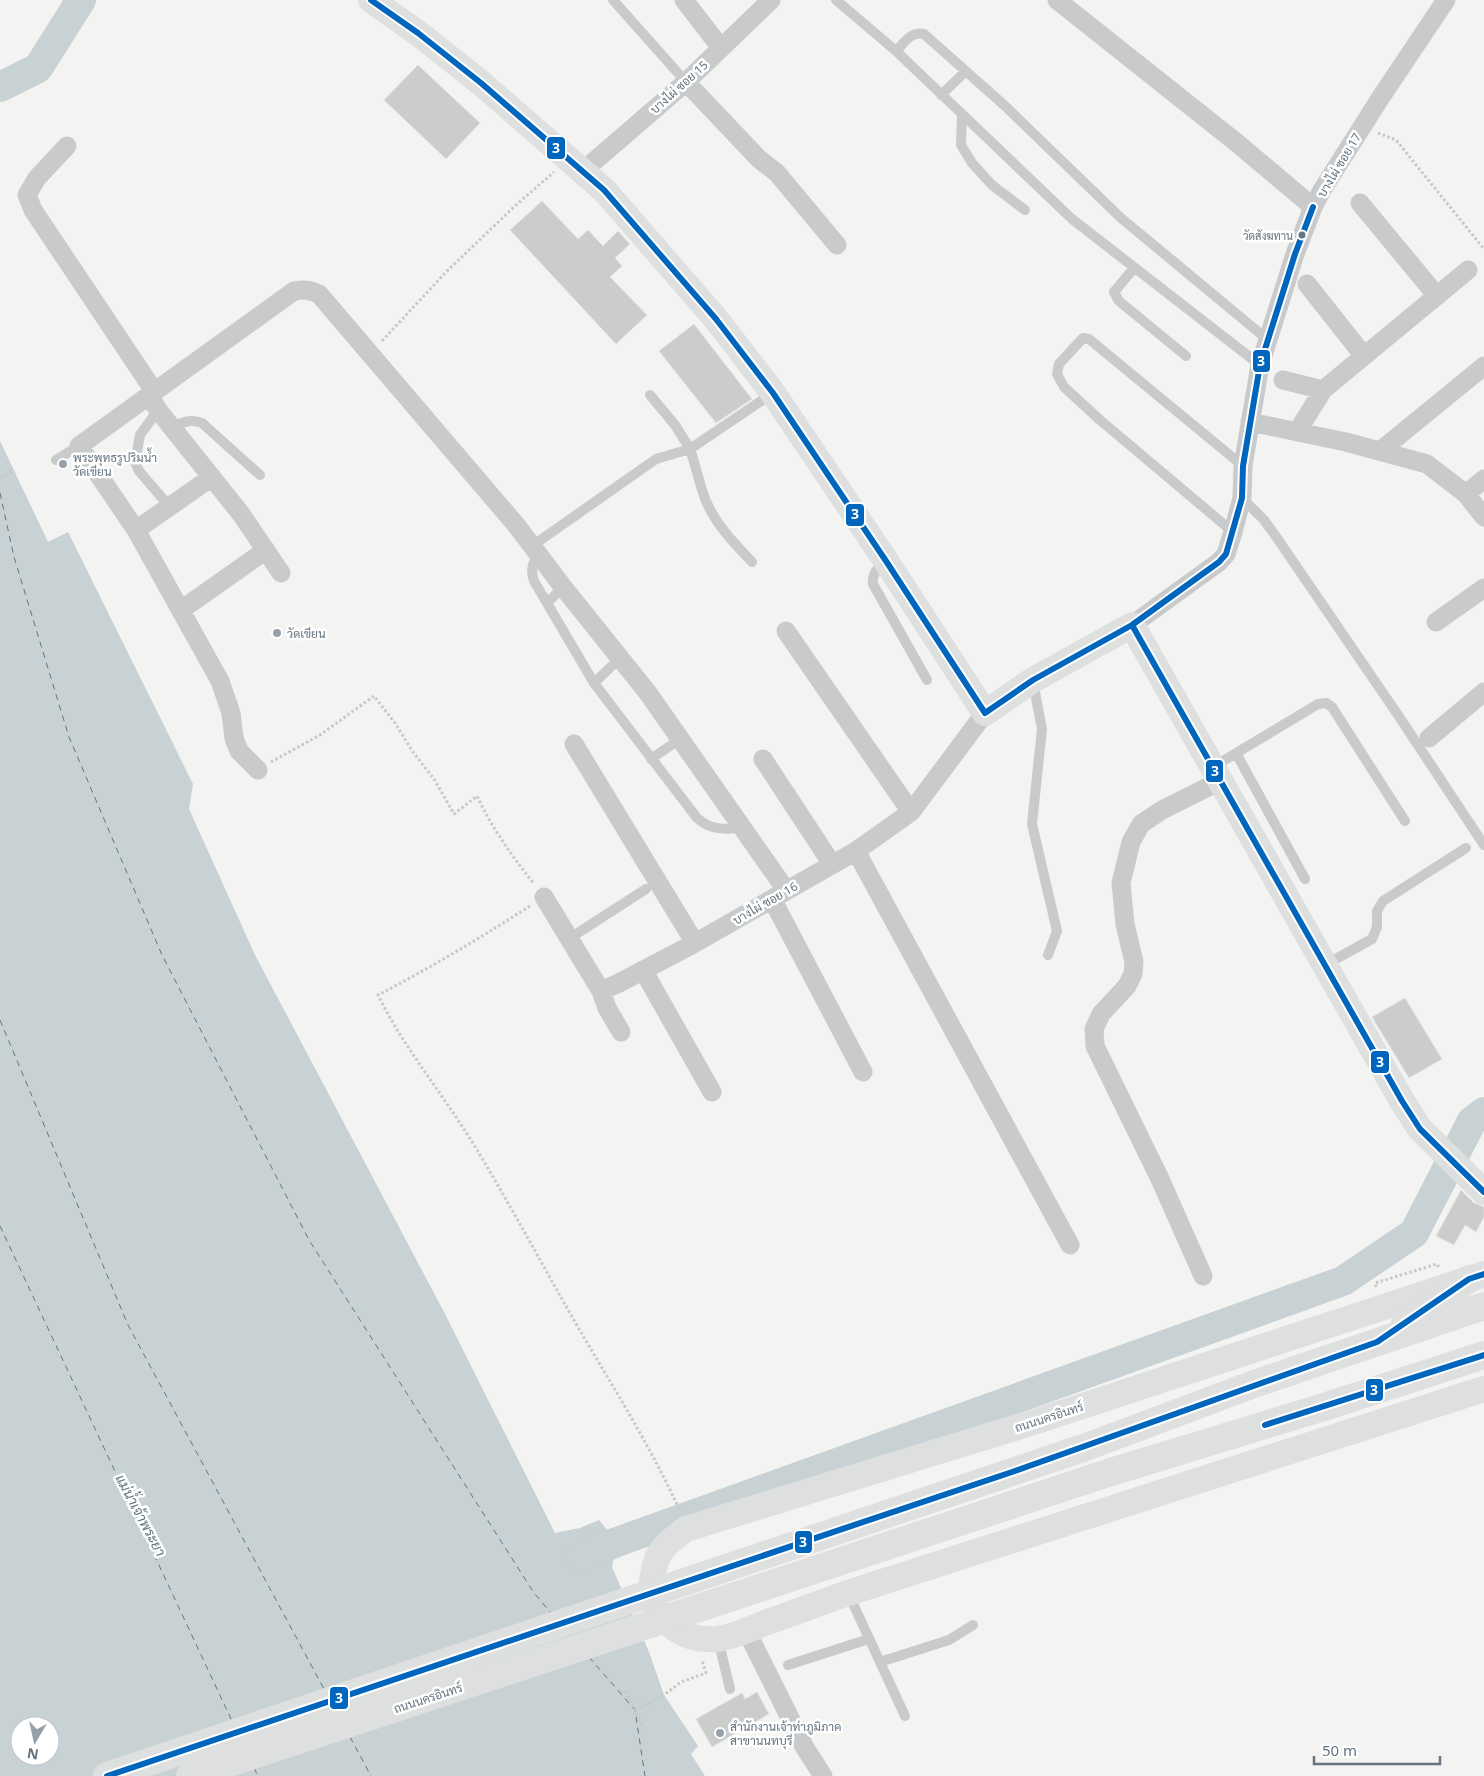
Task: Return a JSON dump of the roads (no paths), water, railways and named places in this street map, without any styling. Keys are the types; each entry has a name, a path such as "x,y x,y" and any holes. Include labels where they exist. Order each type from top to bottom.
{"main road":[{"path":"1377,1342 1477,1276"},
{"path":"107,1776 937,1498 1086,1447 1236,1391 1484,1306"},
{"name":"ถนนนครอินทร์","path":"190,1776 1111,1472 1327,1406 1484,1355"}],"street":[{"path":"371,0 418,33 576,164 604,190 716,318 773,393 886,560 985,713 1033,680 1132,625 1402,1102 1420,1129 1484,1192"},
{"path":"684,0 721,48"},
{"name":"บางไผ่ ซอย 15","path":"576,164 686,82 771,0"},
{"path":"1057,0 1237,143 1313,207"},
{"name":"บางไผ่ ซอย 17","path":"1132,625 1220,562 1226,554 1242,498 1243,466 1260,365 1295,254 1313,207 1362,126 1446,0"},
{"path":"686,82 752,152 777,173 837,245"},
{"path":"67,146 37,178 27,195 33,210 171,427 241,514 281,573"},
{"path":"1360,203 1437,296"},
{"path":"1297,432 1323,390 1468,270"},
{"path":"1307,284 1364,356"},
{"path":"263,766 239,751 234,738 231,713 220,681 136,530 79,446 153,399 294,291 302,289 311,290 319,294 425,417 535,549 562,587 648,693 742,828 779,895 863,1072"},
{"path":"1380,451 1484,366"},
{"path":"1284,380 1323,390"},
{"path":"1250,422 1380,451 1427,464 1466,494 1484,517"},
{"path":"136,530 212,477"},
{"path":"1466,494 1484,479"},
{"path":"181,610 266,550"},
{"path":"1436,622 1484,588"},
{"path":"786,631 911,812"},
{"path":"1429,738 1484,692"},
{"name":"บางไผ่ ซอย 16","path":"601,991 695,943 856,851 911,812 985,713"},
{"path":"574,744 695,943"},
{"path":"763,759 832,864"},
{"path":"1203,1276 1160,1179 1095,1046 1094,1029 1101,1014 1127,986 1134,974 1134,962 1125,924 1121,883 1131,842 1141,824 1216,774"},
{"path":"856,851 1070,1245"},
{"path":"544,897 601,991 607,1008 621,1032"},
{"path":"642,970 712,1092"},
{"name":"ถนนนครอินทร์","path":"706,1638 682,1634 671,1626 657,1608 651,1588 654,1564 661,1550 686,1529 1034,1422 1477,1276"},
{"path":"706,1638 746,1630 848,1593 1484,1389"},
{"path":"746,1630 805,1748 823,1776"}],"lane":[{"path":"613,0 686,82"},
{"path":"836,0 896,51 1023,170 1072,219 1260,365"},
{"path":"896,51 911,35 917,33 924,34 1004,105 1121,218 1268,340"},
{"path":"941,94 965,72"},
{"path":"962,114 961,145 972,163 992,185 1025,210"},
{"path":"1134,268 1114,292 1119,301 1186,356"},
{"path":"1233,532 1100,420 1064,387 1057,374 1059,364 1082,338 1089,339 1243,466"},
{"path":"742,828 721,830 706,826 697,818 594,683 531,573 535,549 656,459 690,449 773,393"},
{"path":"650,395 675,425 690,449 706,500 716,521 752,562"},
{"path":"153,399 140,435 135,462 139,470 169,506"},
{"path":"171,427 187,421 195,420 202,423 260,475"},
{"path":"56,460 79,446"},
{"path":"1242,498 1273,532 1393,707 1484,845"},
{"path":"886,560 875,570 873,584 927,680"},
{"path":"547,603 562,587"},
{"path":"594,683 620,658"},
{"path":"1033,680 1042,729 1032,824 1057,931 1048,955"},
{"path":"1216,774 1236,753 1318,704 1326,703 1332,707 1405,821"},
{"path":"651,759 680,739"},
{"path":"1236,753 1305,879"},
{"path":"1324,965 1372,939 1377,927 1377,911 1383,901 1466,848"},
{"path":"570,938 646,889"},
{"path":"848,1593 905,1716"},
{"path":"880,1662 949,1640 972,1625"},
{"path":"706,1638 730,1689"},
{"path":"788,1665 869,1639"}],"water":[{"name":"แม่น้ำเจ้าพระยา","path":"0,441 48,542 68,532 193,784 189,809 255,955 445,1314 555,1533 580,1528 599,1520 617,1542 612,1567 649,1652 664,1695 698,1746 691,1754 705,1776 0,1776"}],"waterway":[{"path":"0,87 38,68 81,0"},
{"path":"579,1557 1343,1281 1414,1233 1472,1121 1484,1112"}],"place":[{"name":"วัดสังฆทาน","path":"1302,235"},
{"name":"พระพุทธรูปริมน้ำ วัดเขียน","path":"63,464"},
{"name":"วัดเขียน","path":"277,633"},
{"name":"สำนักงานเจ้าท่าภูมิภาค สาขานนทบุรี","path":"720,1733"}]}
